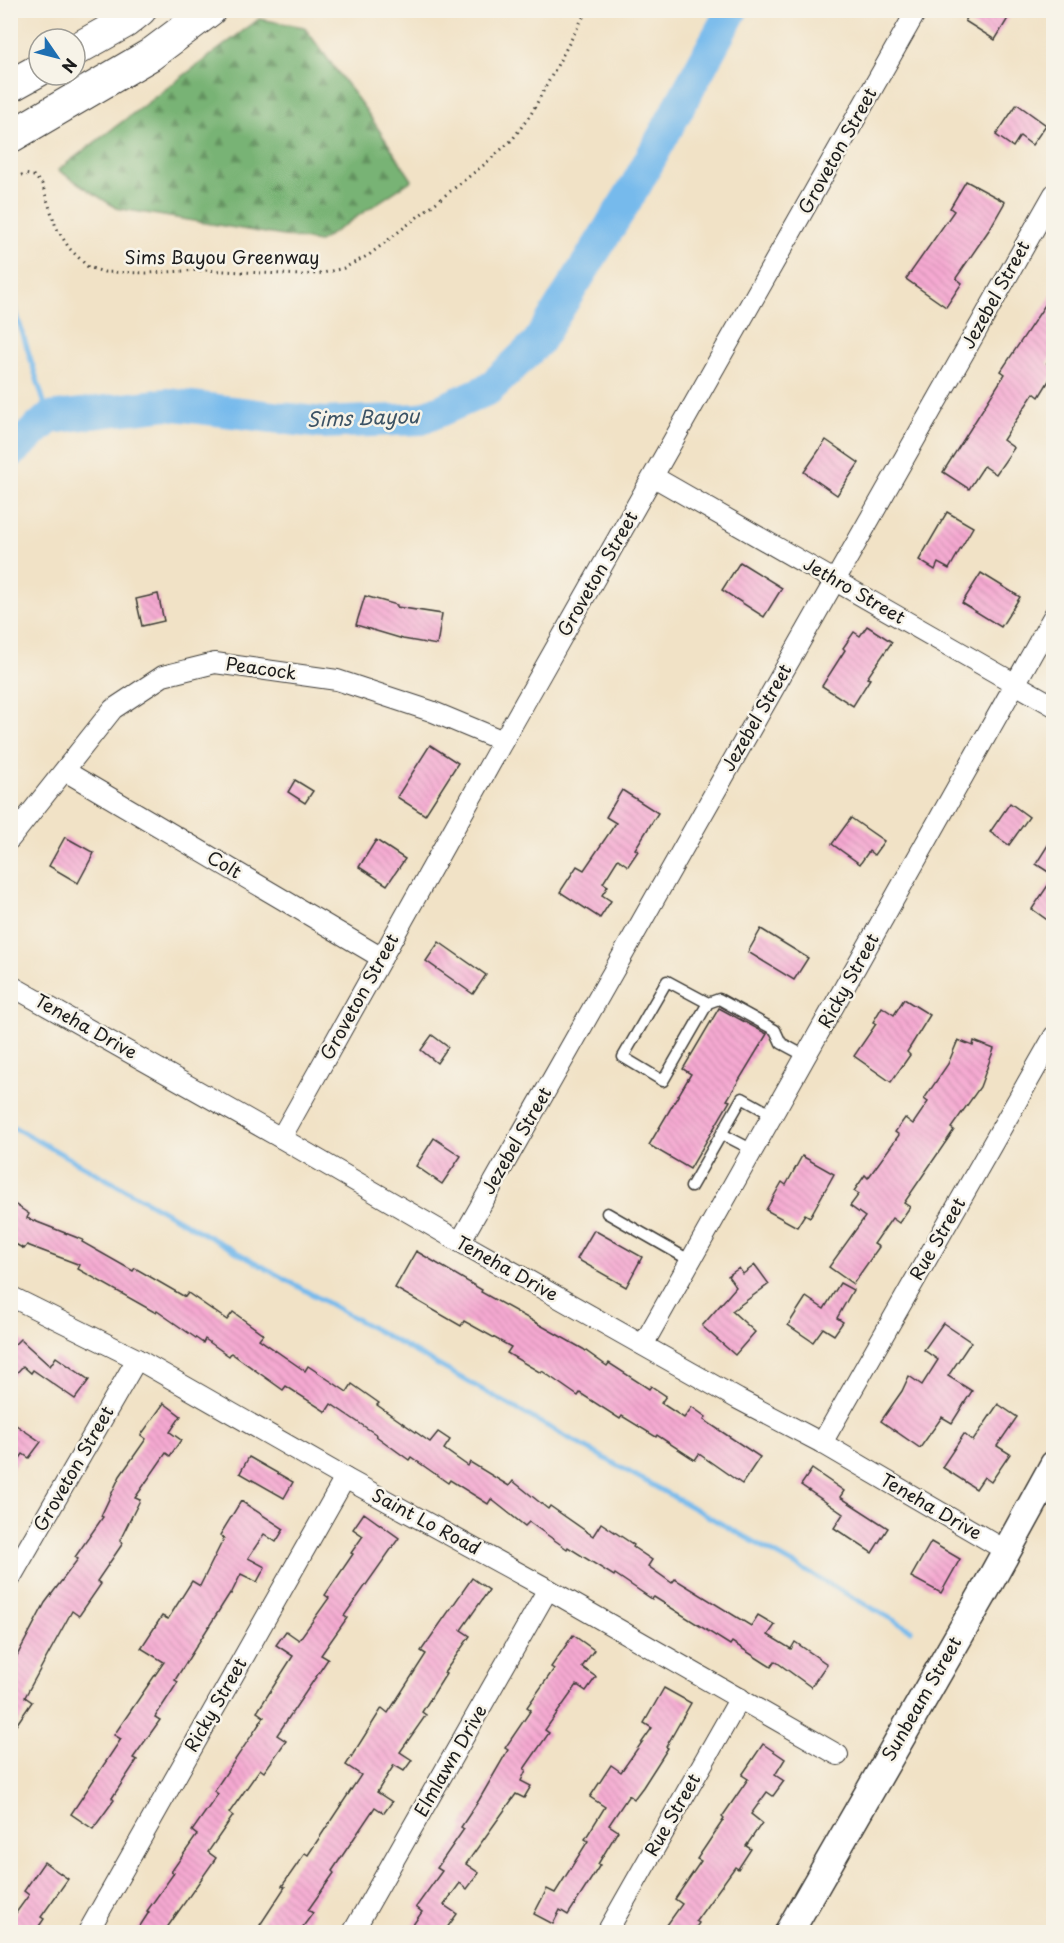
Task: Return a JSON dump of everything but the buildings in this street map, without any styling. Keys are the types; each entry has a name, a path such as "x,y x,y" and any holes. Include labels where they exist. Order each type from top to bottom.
{"main road":[{"path":"87,43 125,22 140,10"},
{"path":"13,136 150,55 210,10"},
{"path":"10,86 27,77"}],"street":[{"name":"Groveton Street","path":"281,1138 917,10"},
{"name":"Jezebel Street","path":"460,1242 1053,194"},
{"name":"Jethro Street","path":"654,477 1053,706"},
{"name":"Ricky Street","path":"643,1345 807,1057 1053,615"},
{"name":"Peacock","path":"10,840 113,709 163,676 215,663 337,680 431,711 503,741"},
{"name":"Colt","path":"65,771 382,958"},
{"name":"Teneha Drive","path":"10,985 460,1242 822,1443 1005,1550"},
{"name":"Rue Street","path":"822,1443 1053,1035"},
{"name":"Saint Lo Road","path":"10,1296 137,1359 345,1478 548,1589 838,1755"},
{"name":"Groveton Street","path":"10,1580 137,1359"},
{"name":"Sunbeam Street","path":"789,1932 983,1594 1053,1465"},
{"name":"Ricky Street","path":"88,1932 345,1478"},
{"name":"Elmlawn Drive","path":"353,1932 548,1589"},
{"name":"Rue Street","path":"607,1932 740,1698"}],"lane":[{"path":"708,1003 668,981 623,1057 663,1081 708,1003 720,999 775,1030 781,1042 807,1057"},
{"path":"691,1187 742,1098 773,1115"},
{"path":"722,1134 753,1150"},
{"path":"607,1213 691,1260"}],"path":[{"name":"Sims Bayou Greenway","path":"10,180 24,174 34,176 42,183 56,227 69,248 88,267 104,272 147,273 204,270 302,275 344,268 369,255 485,165 512,140 531,114 587,10"}],"green space":[{"path":"259,19 304,27 365,109 412,180 319,242 116,208 58,170"}],"waterway":[{"name":"Sims Bayou","path":"10,453 49,418 167,404 322,423 421,419 489,389 538,342 636,185 732,10"},
{"path":"10,293 49,418"},
{"path":"10,1125 911,1630"}]}
